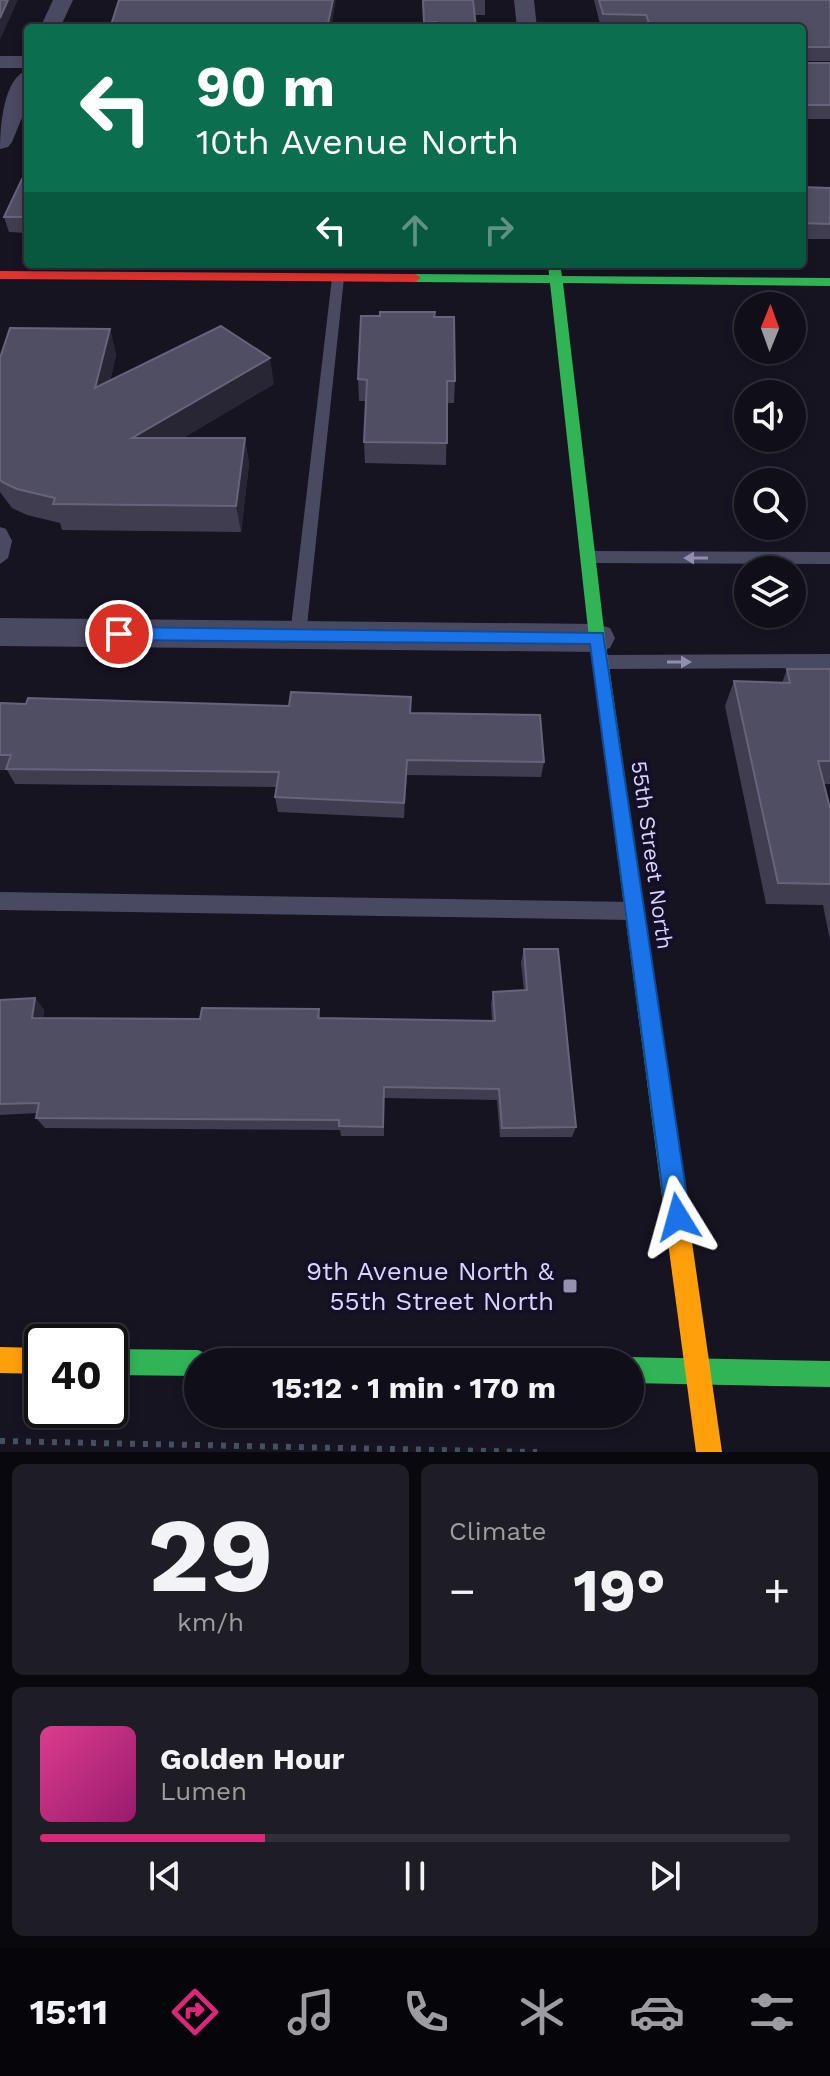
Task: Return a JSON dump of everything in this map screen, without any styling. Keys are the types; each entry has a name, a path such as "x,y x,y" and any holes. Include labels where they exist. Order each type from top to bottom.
{"street":[{"path":"52,24 63,0"},
{"path":"524,0 527,24"},
{"path":"0,62 24,62"},
{"path":"0,142 24,86"},
{"path":"0,275 338,278 555,272 830,282"},
{"name":"55th Street North","path":"555,272 599,650 709,1452"},
{"path":"0,632 298,635 599,650"},
{"path":"0,1360 24,1361"},
{"path":"128,1362 184,1363"},
{"path":"644,1370 830,1374"}],"lane":[{"path":"298,635 338,278"},
{"path":"0,533 4,541 0,558"},
{"path":"588,557 830,558"},
{"path":"599,650 830,661"},
{"path":"0,901 636,911"}],"path":[{"path":"0,1441 537,1452"}],"building":[{"path":"0,0 8,0 0,18"},
{"path":"119,0 333,0 328,24 111,24"},
{"path":"423,0 473,0 476,24 424,23"},
{"path":"599,0 830,0 830,47 806,47 806,24 649,24 646,15 603,14"},
{"path":"806,63 830,63 830,105 806,105"},
{"path":"22,179 24,179 24,217 4,217"},
{"path":"806,187 830,188 830,224 806,223"},
{"path":"380,312 435,312 434,317 454,317 455,381 447,381 447,443 364,442 367,380 358,379 361,316 380,316"},
{"path":"221,326 270,358 132,438 245,438 236,506 53,504 55,498 2,482 0,358 10,328 110,329 95,388"},
{"path":"787,669 830,669 830,761 818,761 830,808 830,884 778,883 734,681 790,683"},
{"path":"291,692 411,697 410,713 540,715 544,762 407,760 404,803 275,797 279,772 6,769 11,755 0,755 0,703 26,704 28,698 289,706"},
{"path":"524,949 558,949 576,1127 502,1128 499,1089 384,1087 383,1127 339,1126 339,1120 36,1118 39,1103 0,1104 0,1000 35,998 32,1018 200,1019 202,1008 319,1009 318,1018 495,1021 493,992 527,990"}],"traffic: fast":[{"path":"554,268 597,638 679,1235"},
{"path":"415,278 830,282"},
{"path":"128,1362 184,1363"},
{"path":"644,1370 830,1374"}],"traffic: slow":[{"path":"679,1235 709,1452"},
{"path":"0,1360 24,1361"}],"traffic: jam":[{"path":"0,275 415,278"}],"place":[{"name":"9th Avenue North & 55th Street North","path":"570,1286"}],"route":[{"path":"119,634 597,638 678,1217"}]}
